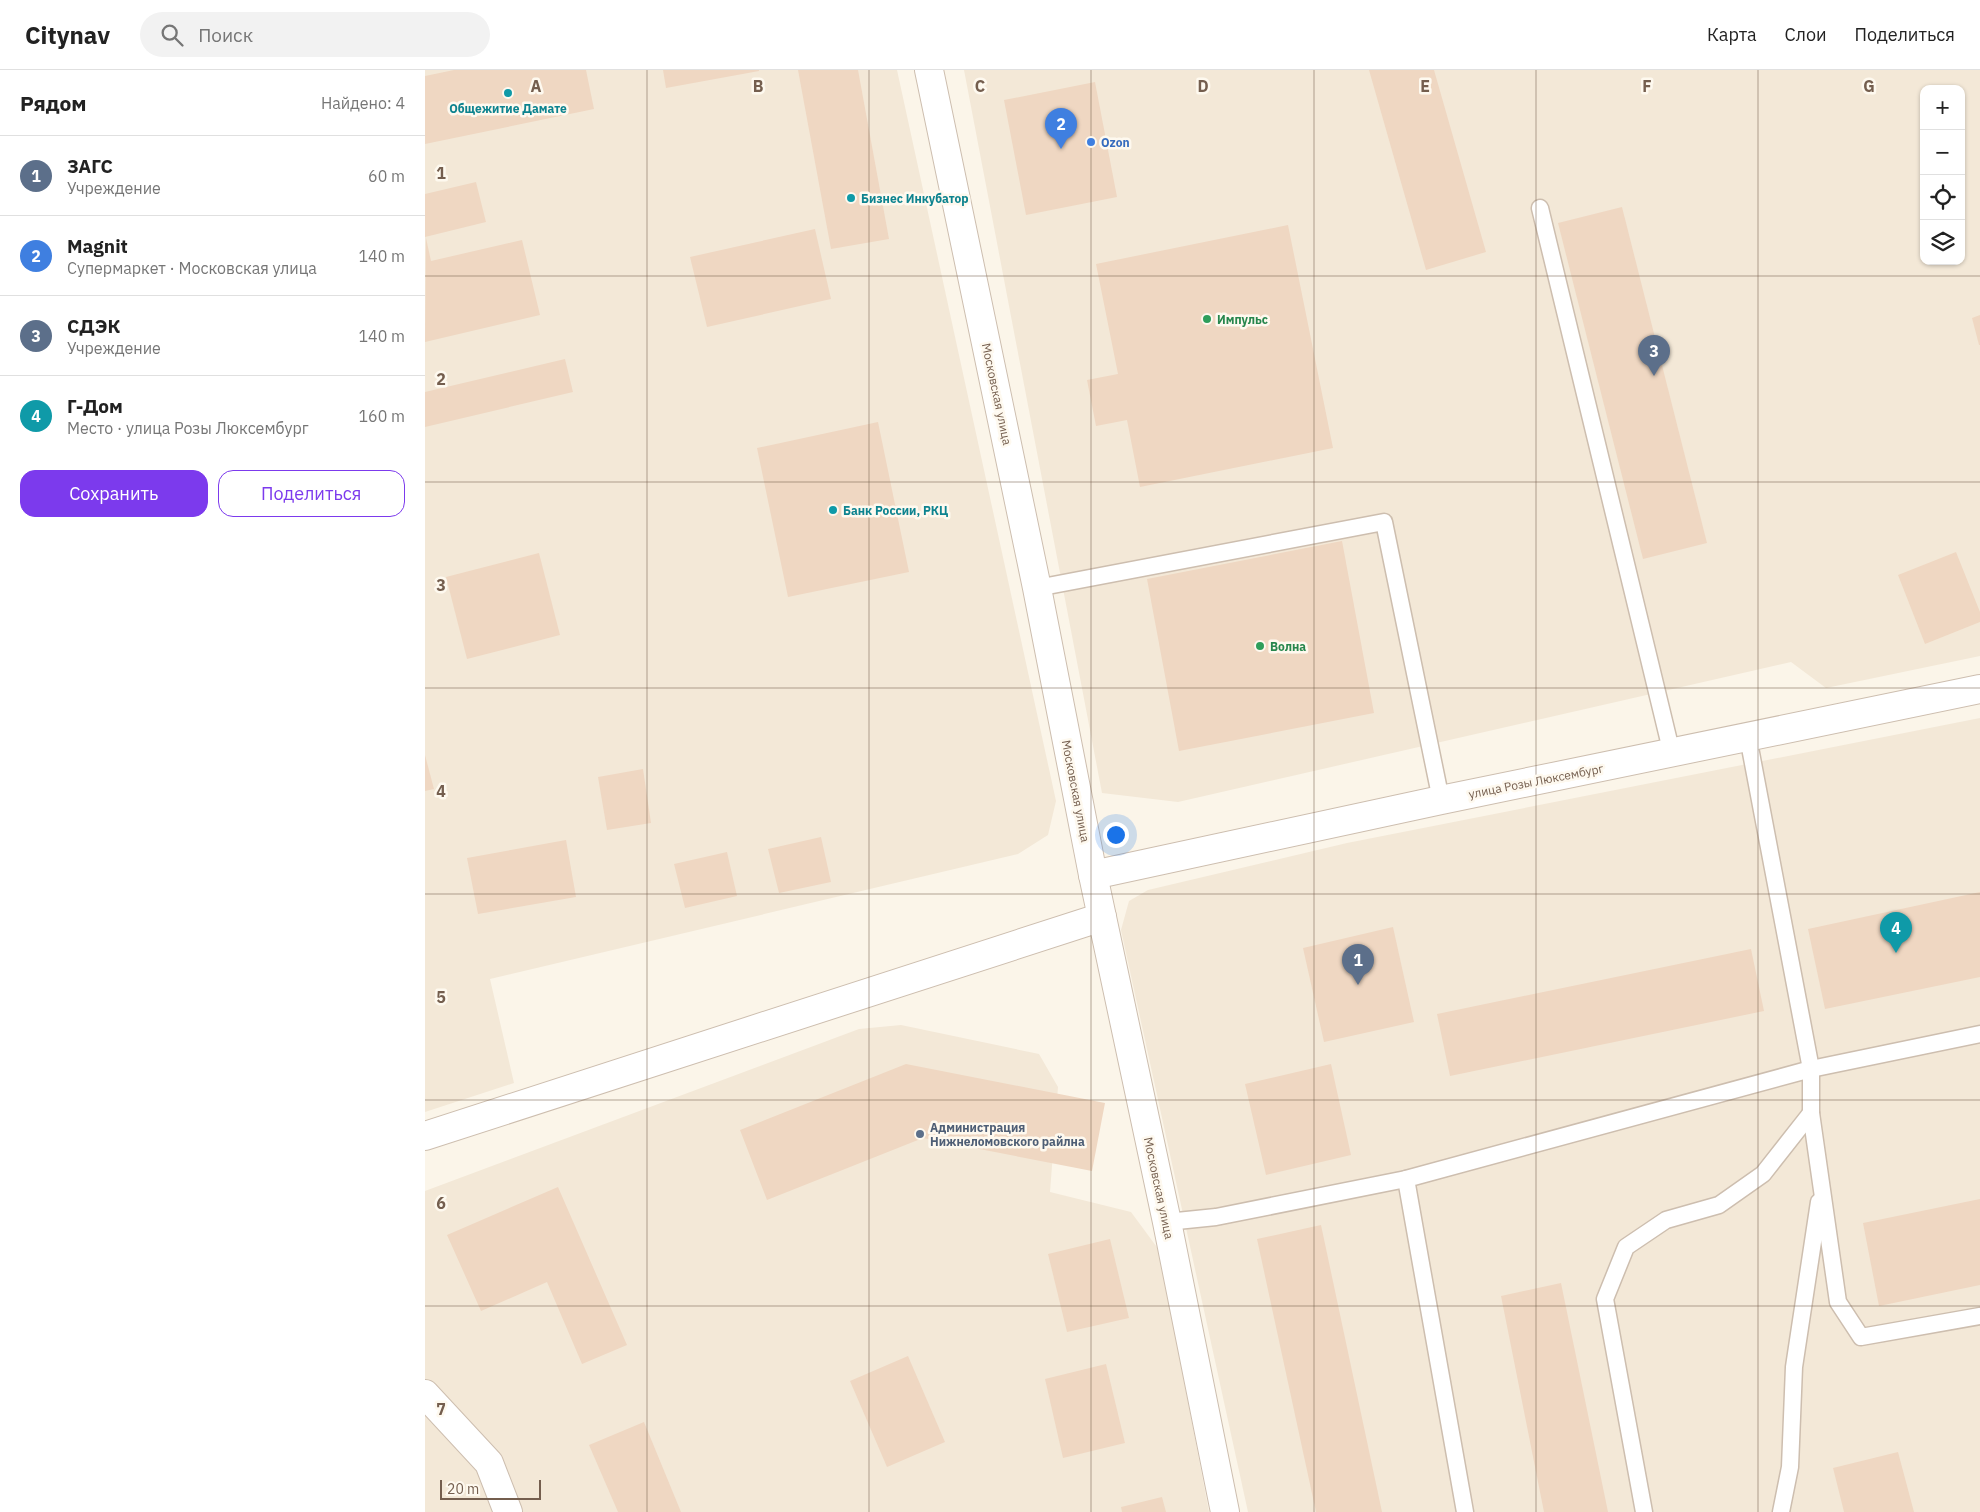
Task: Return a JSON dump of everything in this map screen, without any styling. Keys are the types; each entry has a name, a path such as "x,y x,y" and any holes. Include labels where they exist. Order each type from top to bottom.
{"street":[{"name":"Московская улица","path":"929,70 1037,588 1093,875 1167,1222 1225,1512"},
{"name":"улица Розы Люксембург","path":"1093,875 1441,800 1672,754 1980,689"},
{"path":"425,1136 1102,917"},
{"path":"425,1394 489,1463 508,1512"}],"lane":[{"path":"1540,208 1672,754"},
{"path":"1037,588 1384,522 1441,800"},
{"path":"1748,737 1811,1069 1811,1113 1838,1302 1861,1337 1980,1316"},
{"path":"1167,1222 1216,1217 1406,1179 1811,1069 1980,1034"},
{"path":"1644,1512 1605,1299 1626,1248 1666,1220 1719,1205 1763,1174 1811,1113"},
{"path":"1406,1179 1465,1512"},
{"path":"1781,1512 1791,1467 1795,1367 1821,1185"}],"shaded area":[{"path":"425,70 897,70 1056,801 1048,835 1018,854 490,979 514,1083 425,1112"},
{"path":"964,70 1980,70 1980,656 1826,688 1791,662 1178,802 1102,793"},
{"path":"1980,718 1980,1512 1248,1512 1121,930 1129,901 1148,890 1347,843"},
{"path":"901,1025 1039,1054 1058,1087 1050,1192 1131,1212 1159,1250 1209,1512 425,1512 425,1191 859,1029"}],"building":[{"name":"Общежитие Дамате","path":"454,70 586,70 594,109 425,144 425,76"},
{"path":"663,70 759,70 759,71 666,88"},
{"name":"Бизнес Инкубатор","path":"798,70 858,70 889,239 831,249"},
{"path":"1369,70 1434,70 1486,252 1426,270"},
{"path":"1095,82 1117,197 1026,215 1004,100"},
{"path":"476,182 486,222 425,237 425,194"},
{"path":"1622,207 1707,543 1643,559 1558,223"},
{"name":"Импульс","path":"1288,225 1333,448 1140,487 1127,420 1096,426 1087,380 1118,374 1096,264"},
{"path":"815,229 831,299 707,327 690,257"},
{"path":"426,238 431,261 522,240 540,315 425,342"},
{"path":"1980,315 1980,345 1979,345 1972,318"},
{"path":"565,359 573,392 425,427 425,392"},
{"name":"Банк России, РКЦ","path":"878,422 909,572 788,597 757,448"},
{"name":"Волна","path":"1342,541 1374,713 1179,751 1147,579"},
{"path":"1956,552 1980,612 1980,622 1925,644 1898,575"},
{"path":"539,553 560,635 467,659 446,577"},
{"path":"425,755 434,789 425,791"},
{"path":"643,769 651,823 607,830 598,777"},
{"path":"821,837 831,882 779,893 768,849"},
{"path":"566,840 576,897 478,914 467,858"},
{"path":"727,852 737,896 685,908 674,864"},
{"path":"1980,892 1980,977 1825,1009 1808,929"},
{"path":"1393,927 1414,1022 1324,1042 1303,948"},
{"path":"1751,949 1764,1011 1450,1076 1437,1014"},
{"name":"Администрация Нижнеломовского райлна","path":"906,1064 1105,1103 1092,1171 923,1138 767,1200 740,1130"},
{"path":"1331,1064 1351,1155 1266,1175 1245,1084"},
{"path":"558,1187 627,1345 582,1364 547,1282 481,1311 447,1235"},
{"path":"1980,1199 1980,1285 1879,1306 1863,1223"},
{"path":"1321,1225 1382,1512 1316,1512 1257,1239"},
{"path":"1110,1239 1129,1318 1067,1332 1048,1254"},
{"path":"1561,1283 1608,1512 1544,1512 1501,1296"},
{"path":"908,1356 945,1442 887,1467 850,1381"},
{"path":"1106,1364 1125,1443 1063,1458 1045,1379"},
{"path":"644,1422 681,1512 618,1512 589,1445"},
{"path":"1898,1452 1914,1512 1844,1512 1833,1468"},
{"path":"1162,1497 1166,1512 1122,1512 1121,1507"}],"place":[{"name":"Общежитие Дамате","path":"508,93"},
{"name":"Ozon","path":"1091,142"},
{"name":"Magnit","path":"1061,149"},
{"name":"Бизнес Инкубатор","path":"851,198"},
{"name":"Импульс","path":"1207,319"},
{"name":"СДЭК","path":"1654,376"},
{"name":"Банк России, РКЦ","path":"833,510"},
{"name":"Волна","path":"1260,646"},
{"name":"Г-Дом","path":"1896,953"},
{"name":"ЗАГС","path":"1358,985"},
{"name":"Администрация Нижнеломовского райлна","path":"920,1134"}]}
